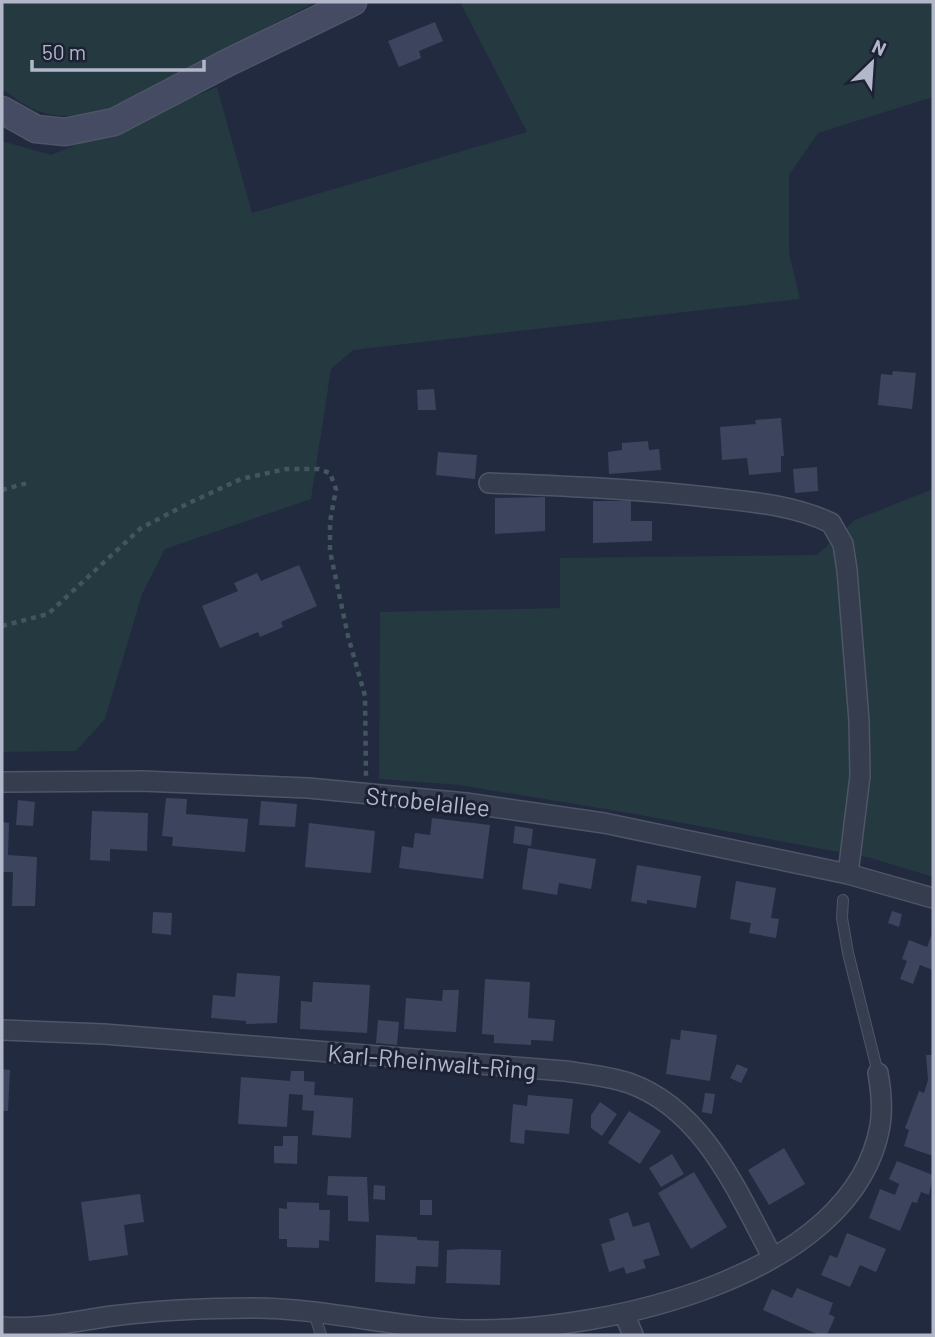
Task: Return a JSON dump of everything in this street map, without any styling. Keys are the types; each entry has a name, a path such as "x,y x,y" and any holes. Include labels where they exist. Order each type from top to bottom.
{"street":[{"path":"2,110 36,129 65,132 114,122 353,2"},
{"path":"489,483 650,490 736,500 800,510 831,523 843,544 847,570 859,722 860,776 848,874"},
{"name":"Strobelallee","path":"2,782 142,781 308,789 466,803 604,823 848,874 933,898"},
{"name":"Karl-Rheinwalt-Ring","path":"2,1030 104,1034 565,1071 629,1083 677,1111 700,1135 724,1169 773,1258"},
{"path":"2,1327 45,1326 184,1309 257,1308 417,1327 472,1330 525,1329 624,1313 730,1280 801,1242 824,1222 842,1204 866,1165 880,1126 882,1108 878,1073"},
{"path":"624,1313 633,1335"}],"lane":[{"path":"843,900 842,918 848,953 878,1073"},
{"path":"314,1313 321,1335"}],"path":[{"path":"2,626 48,614 141,528 188,503 241,479 286,470 319,469 330,473 337,489 330,522 330,551 348,636 366,696 367,794"},
{"path":"2,490 31,482"}],"shaded area":[{"path":"2,2 316,2 114,107 97,113 68,116 36,110 2,89"},
{"path":"460,2 933,2 933,97 818,133 789,175 789,253 800,299 353,350 331,369 311,499 165,549 142,594 105,719 76,751 2,752 2,141 51,155 217,87 252,213 527,132"},
{"path":"933,489 933,877 871,858 629,813 459,785 379,779 380,612 560,608 560,558 817,555 855,520"}],"building":[{"path":"435,22 443,41 419,51 421,58 399,67 388,41"},
{"path":"893,371 916,373 912,409 878,405 881,374 892,375"},
{"path":"434,389 436,410 418,410 417,390"},
{"path":"781,418 784,456 781,456 781,472 749,475 747,458 722,460 720,427 756,424 755,420"},
{"path":"648,441 649,450 659,449 661,470 609,474 608,452 622,450 622,443"},
{"path":"438,452 477,455 475,479 436,475"},
{"path":"817,467 818,491 795,493 793,469"},
{"path":"545,497 545,531 495,534 495,498"},
{"path":"593,501 631,501 631,521 652,521 652,541 593,543"},
{"path":"299,565 317,606 281,622 283,627 260,637 258,632 220,648 202,606 238,591 234,583 257,573 261,581"},
{"path":"166,798 187,799 186,814 248,819 245,852 172,846 173,837 162,836"},
{"path":"18,800 35,802 33,826 16,825"},
{"path":"261,801 297,804 295,827 259,825"},
{"path":"92,811 148,813 147,851 110,849 110,861 90,860"},
{"path":"432,818 490,825 483,879 399,868 402,846 413,848 415,833 430,835"},
{"path":"2,822 9,823 8,855 37,857 35,906 12,906 13,872 2,872"},
{"path":"309,823 375,831 371,873 305,867"},
{"path":"515,826 533,829 531,846 513,843"},
{"path":"528,848 596,859 591,889 559,883 557,895 522,889"},
{"path":"637,865 701,876 696,908 647,900 647,904 631,901"},
{"path":"736,881 776,888 771,918 779,919 776,938 749,933 751,923 730,919"},
{"path":"892,911 902,914 899,927 888,923"},
{"path":"153,912 172,913 171,935 152,933"},
{"path":"933,931 933,970 920,965 913,984 900,979 907,961 902,959 909,940 927,947"},
{"path":"237,973 280,976 277,1023 246,1024 246,1021 211,1018 213,995 235,997"},
{"path":"485,979 530,982 528,1018 555,1020 553,1041 531,1040 531,1045 494,1043 494,1035 482,1034"},
{"path":"313,982 370,985 367,1033 300,1029 301,1001 312,1002"},
{"path":"443,990 459,990 456,1032 404,1029 406,998 442,1001"},
{"path":"378,1020 399,1022 397,1045 376,1043"},
{"path":"681,1030 717,1035 710,1081 666,1074 671,1039 680,1040"},
{"path":"926,1055 933,1055 933,1156 904,1146 909,1130 905,1128 919,1091 924,1093 928,1080"},
{"path":"737,1064 748,1069 741,1083 730,1078"},
{"path":"2,1069 10,1070 8,1111 2,1111"},
{"path":"291,1071 304,1071 304,1081 315,1082 314,1095 353,1098 351,1138 312,1135 314,1111 302,1110 303,1095 289,1094 287,1127 238,1124 241,1077 290,1081"},
{"path":"705,1093 715,1094 712,1114 702,1112"},
{"path":"528,1095 573,1099 569,1134 525,1130 524,1144 510,1142 513,1104 527,1106"},
{"path":"600,1102 617,1114 602,1136 591,1128 591,1115"},
{"path":"629,1111 661,1131 640,1164 608,1143"},
{"path":"283,1136 298,1136 297,1164 274,1163 274,1146 283,1146"},
{"path":"784,1148 805,1184 769,1205 748,1170"},
{"path":"672,1154 684,1174 661,1187 649,1168"},
{"path":"897,1161 933,1175 929,1195 921,1192 917,1203 912,1202 900,1231 869,1218 880,1189 895,1195 899,1184 889,1179"},
{"path":"694,1172 727,1227 691,1249 658,1193"},
{"path":"328,1176 367,1177 369,1222 348,1221 348,1196 327,1195"},
{"path":"374,1185 385,1186 385,1200 373,1199"},
{"path":"140,1194 144,1222 124,1225 128,1255 89,1261 81,1202"},
{"path":"420,1200 432,1200 432,1215 420,1215"},
{"path":"287,1202 319,1203 319,1210 330,1210 329,1241 319,1240 319,1248 287,1247 287,1239 279,1239 279,1208 287,1209"},
{"path":"628,1212 633,1227 649,1222 660,1255 643,1260 646,1268 626,1274 624,1267 609,1272 601,1244 615,1240 609,1219"},
{"path":"847,1233 886,1249 876,1272 860,1265 850,1287 821,1275 830,1255 837,1258"},
{"path":"376,1235 439,1241 438,1267 416,1266 415,1284 375,1282"},
{"path":"447,1250 501,1250 500,1285 446,1283"},
{"path":"797,1288 833,1303 829,1314 835,1317 827,1335 819,1335 763,1310 772,1289 792,1298"}]}
